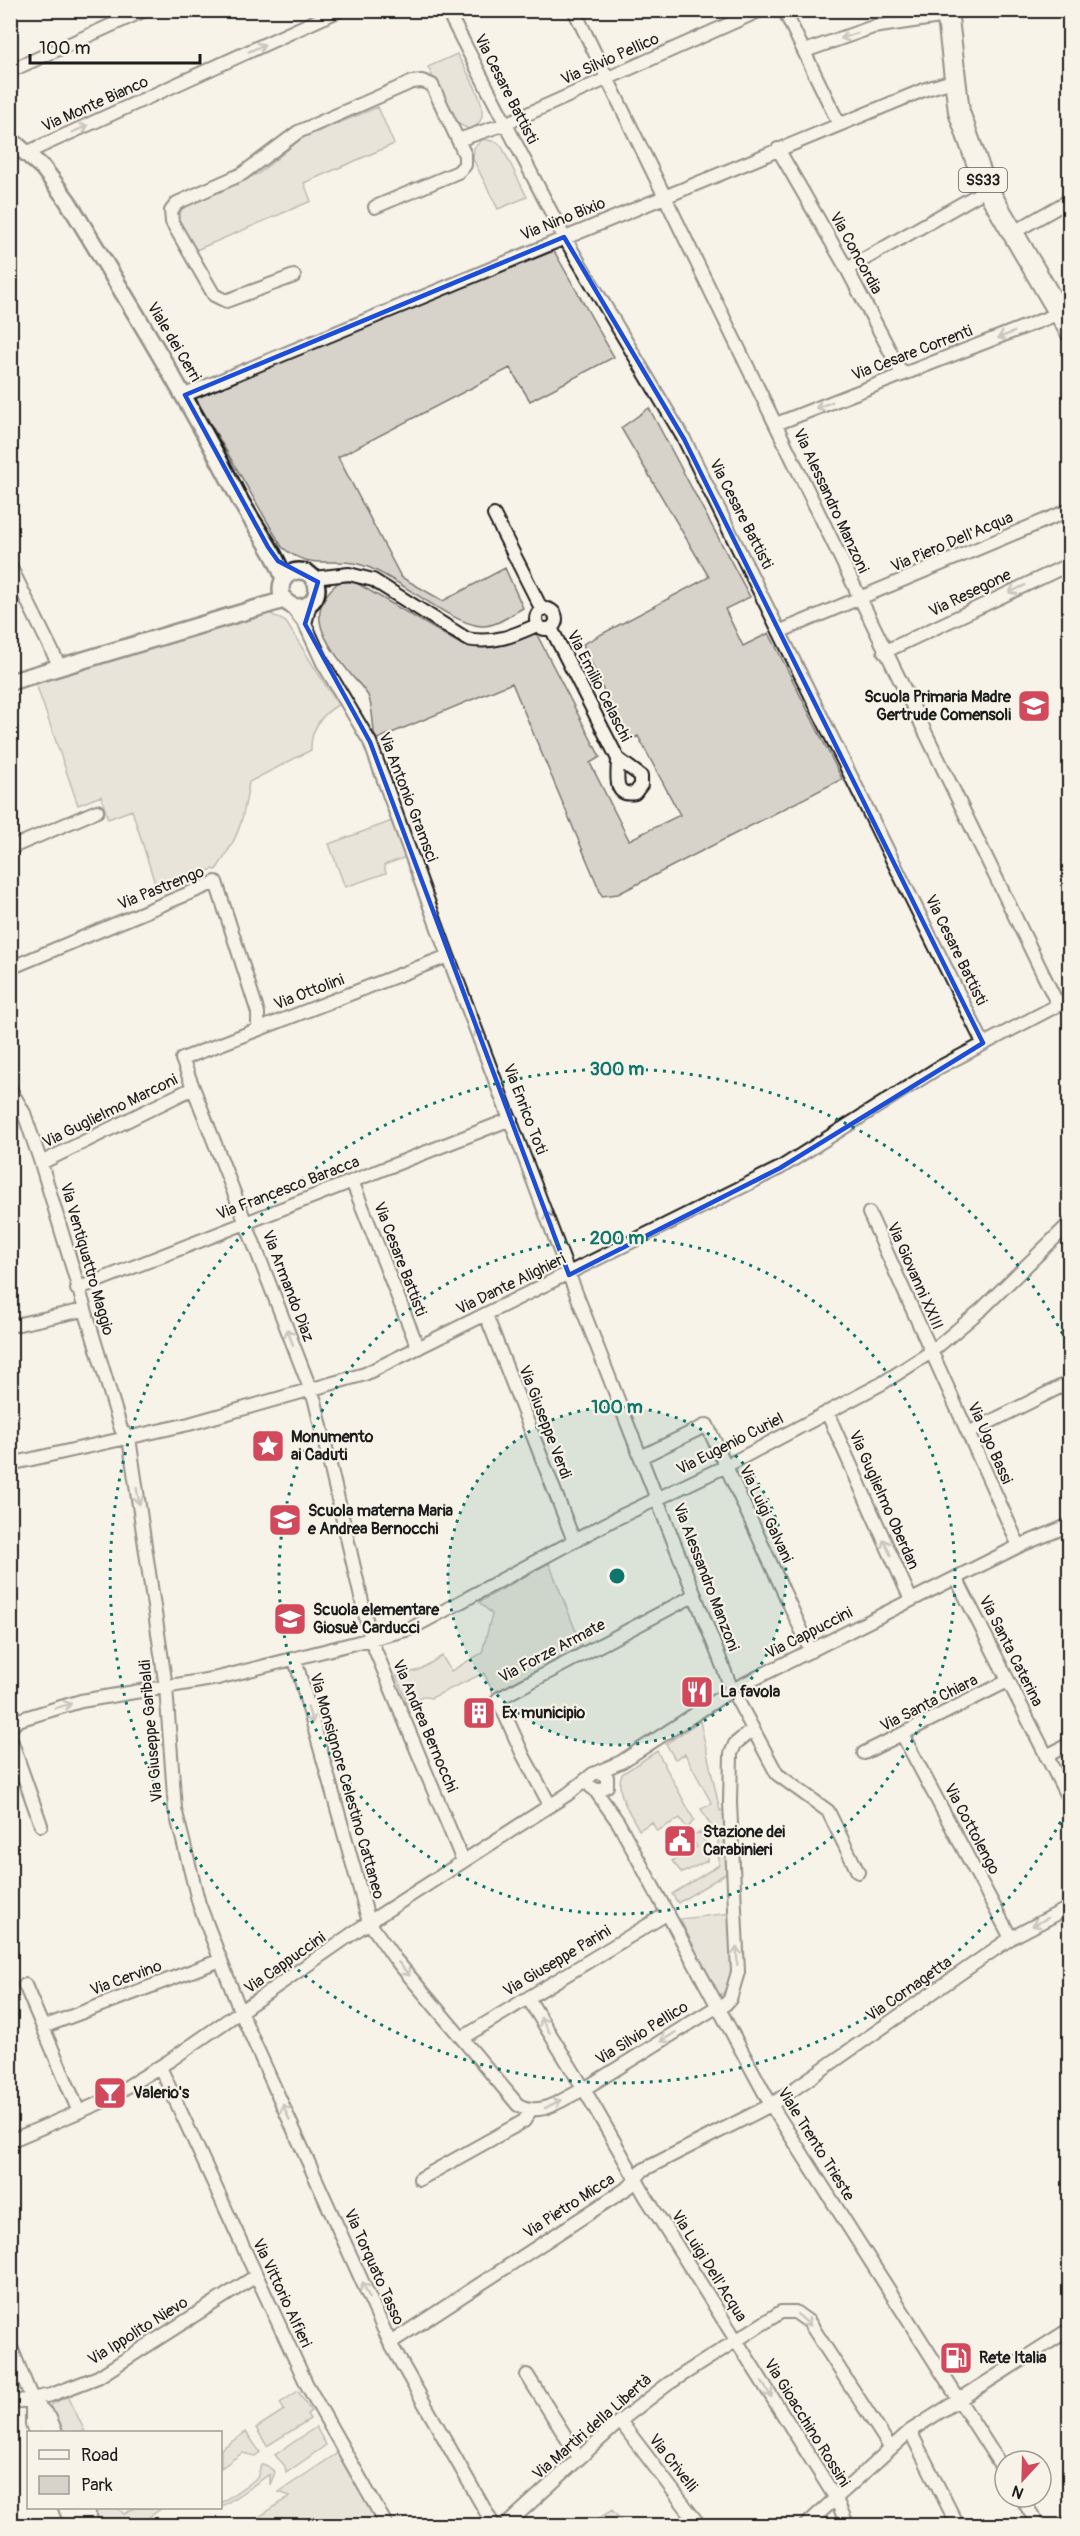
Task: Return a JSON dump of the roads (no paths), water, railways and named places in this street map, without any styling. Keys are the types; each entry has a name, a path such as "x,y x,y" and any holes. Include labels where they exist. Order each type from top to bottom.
{"main road":[{"name":"SS33","path":"947,13 959,112 985,185 1066,322"}],"street":[{"path":"11,70 145,10"},
{"name":"Via Monte Bianco","path":"26,153 340,10"},
{"name":"Via Cesare Battisti","path":"447,10 564,237 684,439 986,1042"},
{"name":"Via Alessandro Manzoni","path":"574,10 663,197 776,424 884,652 1066,1001"},
{"name":"Via Silvio Pellico","path":"458,140 505,124 606,77 761,10"},
{"path":"784,10 839,124"},
{"path":"805,51 873,27 947,13"},
{"name":"Via Nino Bixio","path":"184,394 839,124 926,89 956,80"},
{"path":"294,276 226,301 214,295 172,222 171,211 177,203 248,170 298,132 412,82 422,81 432,85 465,155 465,165 458,172 375,207"},
{"name":"Viale dei Cerri","path":"10,139 52,178 64,194 184,394 253,524 278,561"},
{"name":"Via Concordia","path":"778,149 847,269 902,374"},
{"path":"847,269 977,195 985,185"},
{"path":"1012,233 1070,200"},
{"name":"Via Cesare Correnti","path":"776,424 902,374 1066,322"},
{"name":"Via Piero Dell'Acqua","path":"781,631 1070,510"},
{"name":"Via Emilio Celaschi","path":"494,515 542,610 551,610 555,615 556,622 551,628 543,629 537,625"},
{"name":"Via Antonio Gramsci","path":"278,561 287,590 323,663 370,742 448,956"},
{"name":"Via Resegone","path":"884,652 1070,564"},
{"path":"10,566 60,667"},
{"name":"Via Antonio Gramsci","path":"287,590 306,572 316,583"},
{"path":"10,682 267,604 287,590 301,608 310,604 316,597 316,583 331,576 349,574 373,580 466,639 479,642 506,639 537,625 536,614 542,610"},
{"path":"305,624 310,604"},
{"name":"Via Emilio Celaschi","path":"551,628 618,759"},
{"path":"10,848 97,811"},
{"name":"Via Pastrengo","path":"10,968 216,882 258,1013 258,1029"},
{"name":"Via Ottolini","path":"182,1059 448,956"},
{"name":"Via Enrico Toti","path":"448,956 569,1275"},
{"name":"Via Dante Alighieri","path":"10,1464 129,1438 312,1391 365,1374 569,1275 780,1168 938,1068 1066,1001"},
{"name":"Via Armando Diaz","path":"182,1059 312,1391"},
{"name":"Via Guglielmo Marconi","path":"41,1163 193,1088"},
{"name":"Via Ventiquattro Maggio","path":"10,1089 24,1113 121,1430 129,1438"},
{"name":"Via Francesco Baracca","path":"77,1289 511,1119"},
{"name":"Via Cesare Battisti","path":"352,1181 418,1348"},
{"name":"Via Giovanni XXIII","path":"869,1213 931,1353"},
{"name":"Via Eugenio Curiel","path":"10,1728 18,1720 81,1701 218,1678 410,1629 574,1541 726,1466 931,1353 983,1308 1070,1223"},
{"name":"Via Alessandro Manzoni","path":"569,1275 732,1690 777,1774 828,1811 858,1872"},
{"path":"10,1326 84,1310"},
{"name":"Via Giuseppe Verdi","path":"486,1315 574,1541"},
{"name":"Via Ugo Bassi","path":"931,1353 1019,1546"},
{"path":"968,1433 1070,1382"},
{"name":"Via Andrea Bernocchi","path":"312,1391 371,1640 463,1861"},
{"name":"Via Guglielmo Oberdan","path":"827,1412 911,1600"},
{"name":"Via Luigi Galvani","path":"641,1457 707,1425 811,1651"},
{"name":"Via Giuseppe Garibaldi","path":"129,1438 165,1687 175,1809 199,1904 241,2013"},
{"name":"Via Cappuccini","path":"10,2141 102,2102 160,2067 241,2013 369,1922 568,1794 599,1782 621,1762 732,1690 1019,1546 1070,1525"},
{"name":"Via Santa Caterina","path":"956,1578 1070,1802"},
{"name":"Via Forze Armate","path":"550,1805 498,1699 695,1595"},
{"name":"Via Monsignore Celestino Cattaneo","path":"295,1659 369,1922"},
{"name":"Via Santa Chiara","path":"864,1753 903,1736 1008,1681"},
{"path":"719,2008 730,1999 738,1972 730,1803 731,1754 735,1744 753,1729"},
{"name":"Via Cottolengo","path":"903,1736 1011,1938"},
{"path":"10,1737 41,1825"},
{"path":"1046,1756 1070,1744"},
{"name":"Viale Trento Trieste","path":"599,1782 618,1822 771,2105 993,2453"},
{"name":"Via Cornagetta","path":"771,2105 1011,1938 1070,1907"},
{"name":"Via Giuseppe Parini","path":"462,2038 668,1913"},
{"path":"369,1922 395,1959 518,2105 530,2111 542,2110 584,2089"},
{"name":"Via Cervino","path":"43,2026 220,1960"},
{"path":"25,1985 79,2112"},
{"name":"Via Luigi Dell'Acqua","path":"528,1998 736,2340 781,2312 788,2311 802,2316 815,2330 890,2447"},
{"name":"Via Silvio Pellico","path":"584,2089 719,2008"},
{"name":"Via Torquato Tasso","path":"241,2013 390,2343 494,2526"},
{"name":"Via Vittorio Alfieri","path":"160,2067 307,2385 387,2526"},
{"name":"Via Pietro Micca","path":"390,2343 629,2187 643,2170 771,2105"},
{"path":"420,2179 524,2121 530,2111"},
{"name":"Via Ippolito Nievo","path":"10,2403 51,2395 98,2377 256,2276"},
{"path":"805,2526 910,2431 1070,2330"},
{"name":"Via Martiri della Libertà","path":"505,2526 620,2421 668,2384 736,2340"},
{"name":"Via Gioacchino Rossini","path":"736,2340 835,2498 848,2526"},
{"path":"10,2345 45,2431"},
{"path":"527,2375 579,2458"},
{"path":"32,2399 32,2425 34,2431"},
{"path":"32,2399 50,2418 55,2431"},
{"name":"Via Crivelli","path":"620,2421 700,2526"},
{"path":"910,2431 958,2526"},
{"path":"65,2509 72,2526"},
{"path":"76,2509 83,2526"},
{"path":"86,2509 93,2526"},
{"path":"1028,2509 1039,2526"},
{"path":"1063,2526 1070,2522"}],"place":[{"name":"Scuola Primaria Madre Gertrude Comensoli","path":"1034,706"},
{"name":"Monumento ai Caduti","path":"268,1446"},
{"name":"Scuola materna Maria e Andrea Bernocchi","path":"285,1520"},
{"name":"Scuola elementare Giosuè Carducci","path":"290,1619"},
{"name":"La favola","path":"697,1692"},
{"name":"Ex municipio","path":"479,1713"},
{"name":"Stazione dei Carabinieri","path":"680,1841"},
{"name":"Valerio's","path":"110,2093"},
{"name":"Rete Italia","path":"956,2358"}]}
